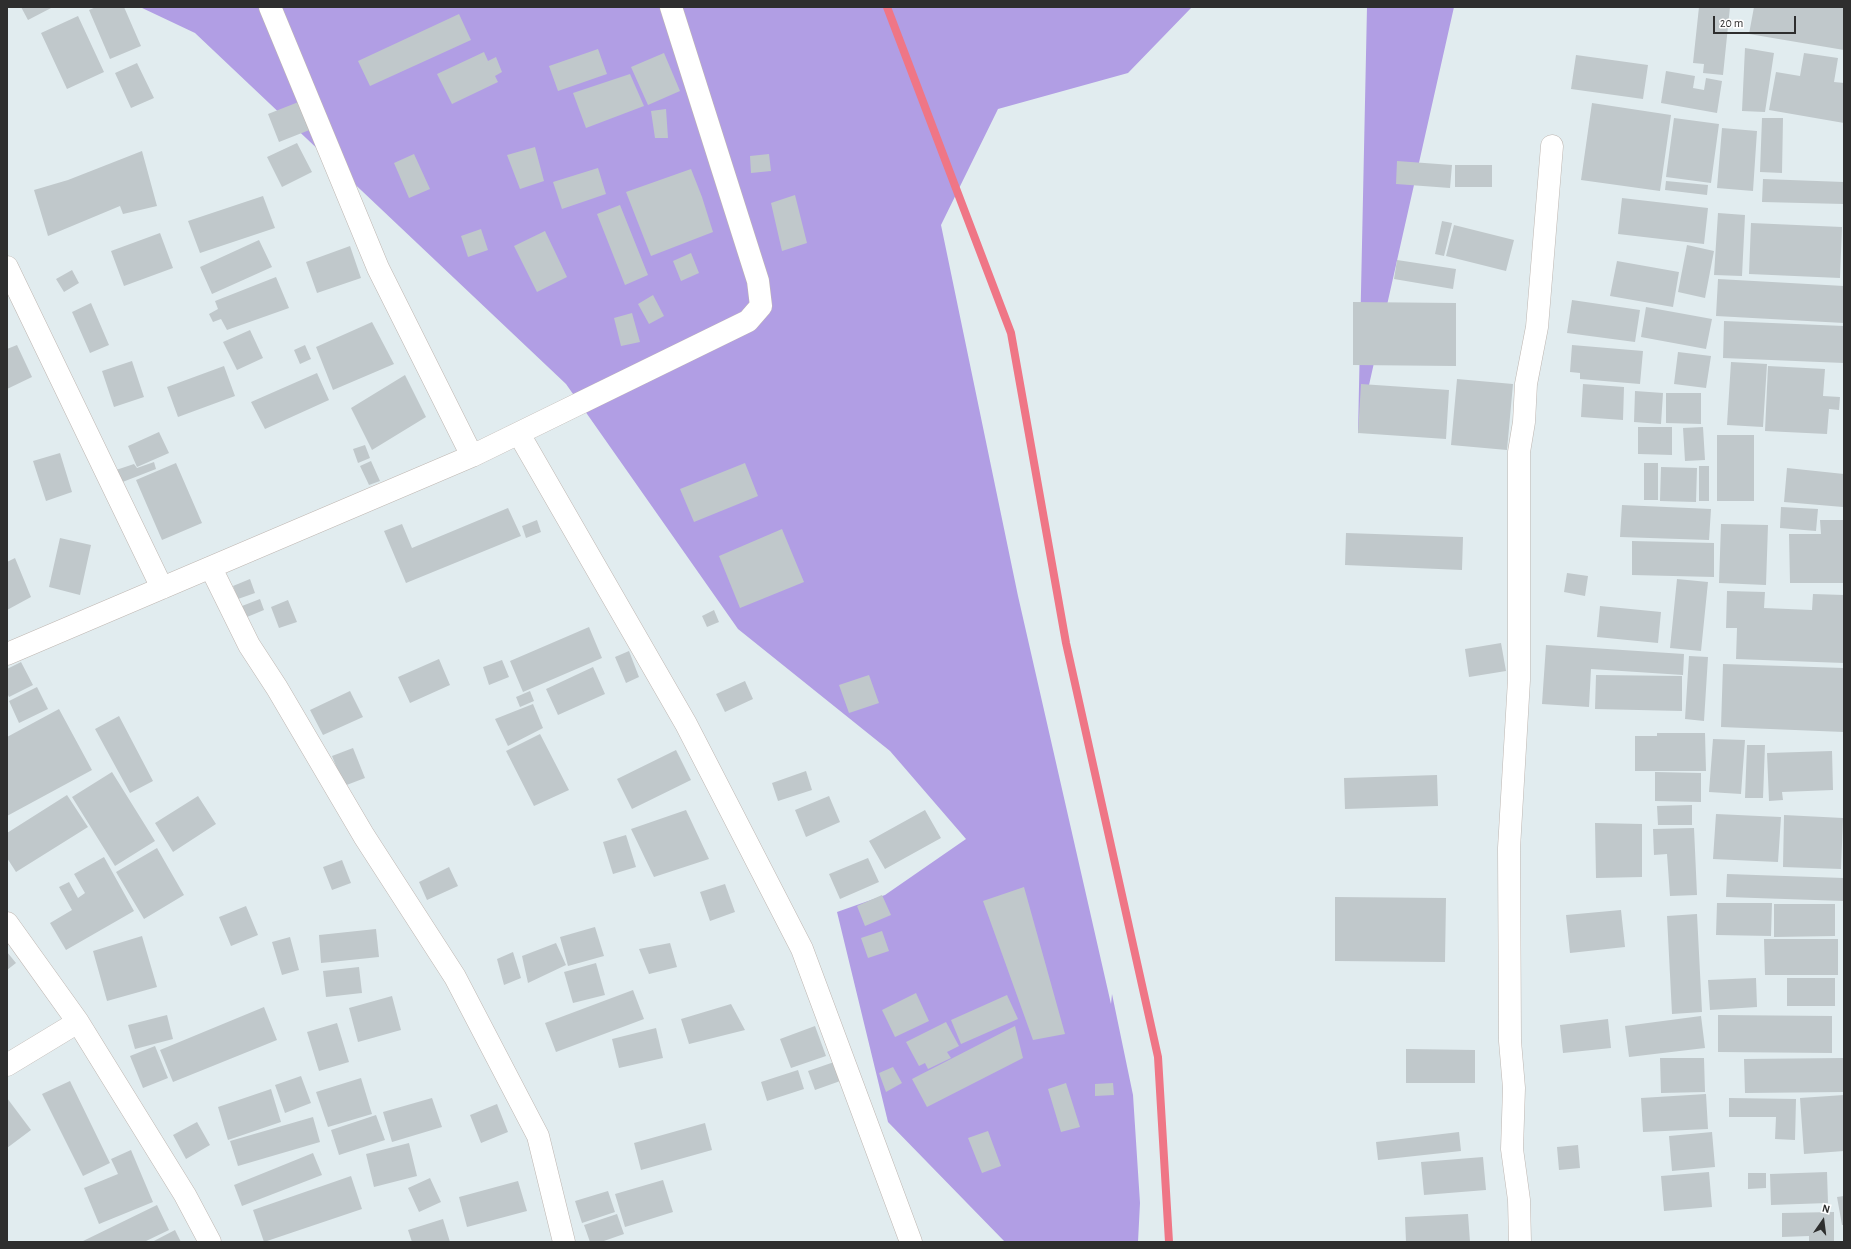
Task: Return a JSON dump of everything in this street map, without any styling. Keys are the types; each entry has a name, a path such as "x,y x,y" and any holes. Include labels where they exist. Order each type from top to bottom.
{"street":[{"path":"270,7 378,268 472,456"},
{"path":"7,654 472,456 748,321 761,306 758,281 671,7"},
{"path":"1520,1242 1519,1200 1512,1149 1514,1088 1510,1041 1509,848 1519,680 1519,452 1524,422 1526,384 1537,328 1552,146"},
{"path":"7,267 162,588"},
{"path":"519,434 686,724 802,949 911,1242"},
{"path":"211,568 249,645 277,688 364,836 459,984 538,1136 564,1242"},
{"path":"7,923 78,1022 185,1195 210,1242"},
{"path":"7,1065 78,1022"}],"shaded area":[{"path":"140,7 1192,7 1128,73 998,109 941,225 1018,596 1111,1004 1112,994 1133,1095 1140,1203 1138,1242 1005,1242 888,1122 837,912 885,895 966,839 890,751 738,629 566,384 195,33"},
{"path":"1367,7 1454,7 1358,434"}],"building":[{"path":"21,7 53,7 28,20"},
{"path":"96,7 124,7 141,46 110,59 89,10"},
{"path":"1699,7 1730,7 1723,75 1703,73 1704,64 1693,63"},
{"path":"1754,7 1844,7 1844,50 1749,34"},
{"path":"459,14 471,40 370,86 358,61"},
{"path":"78,16 104,72 67,89 41,33"},
{"path":"1745,48 1774,53 1765,112 1742,111"},
{"path":"598,49 607,74 558,91 549,66"},
{"path":"484,52 488,61 496,57 502,72 495,76 498,82 452,104 437,74"},
{"path":"664,53 680,91 648,105 631,67"},
{"path":"1804,53 1838,58 1834,82 1844,83 1844,123 1769,110 1776,72 1800,76"},
{"path":"1576,55 1648,65 1643,99 1571,89"},
{"path":"137,63 154,98 131,108 115,73"},
{"path":"1666,71 1695,76 1693,88 1704,90 1706,78 1722,81 1717,113 1661,103"},
{"path":"630,74 644,106 586,128 573,93"},
{"path":"301,101 312,129 279,142 268,114"},
{"path":"1592,103 1671,115 1660,191 1581,180"},
{"path":"666,109 668,138 655,138 651,111"},
{"path":"1674,118 1719,124 1711,183 1666,177"},
{"path":"1762,118 1783,118 1782,173 1760,172"},
{"path":"1722,128 1757,131 1753,191 1717,188"},
{"path":"297,143 312,172 282,187 267,157"},
{"path":"535,147 544,181 520,189 507,155"},
{"path":"142,151 157,206 123,214 120,206 48,236 34,190 68,180"},
{"path":"414,154 430,189 409,198 394,163"},
{"path":"769,154 771,171 751,173 750,156"},
{"path":"1397,161 1452,165 1450,188 1396,184"},
{"path":"1455,165 1492,165 1492,187 1455,187"},
{"path":"598,168 606,194 562,209 553,182"},
{"path":"691,169 713,232 651,256 626,192"},
{"path":"1763,179 1844,182 1844,204 1762,202"},
{"path":"1666,181 1708,185 1707,195 1665,190"},
{"path":"795,195 807,243 782,251 771,203"},
{"path":"263,196 275,228 200,253 188,221"},
{"path":"1622,198 1708,208 1704,244 1618,234"},
{"path":"620,205 648,275 625,285 597,214"},
{"path":"1718,213 1745,215 1742,276 1714,275"},
{"path":"1442,221 1452,223 1444,256 1435,254"},
{"path":"1751,223 1842,227 1840,278 1749,274"},
{"path":"1454,225 1514,240 1506,271 1446,256"},
{"path":"481,229 488,250 468,257 461,236"},
{"path":"545,231 567,277 537,292 514,246"},
{"path":"160,233 173,268 124,286 111,251"},
{"path":"259,240 272,267 212,294 200,267"},
{"path":"1687,245 1714,251 1705,298 1678,292"},
{"path":"350,246 361,278 317,293 306,262"},
{"path":"691,253 699,273 681,281 673,261"},
{"path":"1397,260 1456,269 1453,289 1394,279"},
{"path":"1617,261 1679,272 1673,307 1610,296"},
{"path":"72,270 79,283 64,292 56,279"},
{"path":"276,277 289,308 227,330 221,319 213,322 209,314 218,309 215,301"},
{"path":"1718,279 1844,286 1844,323 1716,316"},
{"path":"653,295 664,316 649,324 638,304"},
{"path":"1572,300 1640,310 1635,342 1567,333"},
{"path":"1353,302 1456,303 1456,366 1353,365"},
{"path":"91,303 109,345 90,353 72,312"},
{"path":"1646,307 1712,319 1706,349 1641,337"},
{"path":"632,313 640,342 621,346 614,318"},
{"path":"1724,321 1844,326 1844,363 1723,358"},
{"path":"372,322 394,364 333,390 316,347"},
{"path":"250,330 263,358 237,370 223,342"},
{"path":"17,345 32,377 7,389 7,349"},
{"path":"305,345 311,359 300,364 294,350"},
{"path":"1572,345 1643,351 1640,384 1580,379 1580,373 1570,372"},
{"path":"1678,352 1711,356 1706,388 1674,384"},
{"path":"132,361 144,397 114,407 102,371"},
{"path":"1731,362 1767,364 1763,427 1727,425"},
{"path":"224,366 235,396 178,417 167,387"},
{"path":"1768,366 1825,369 1823,396 1840,397 1839,410 1829,409 1827,434 1765,431"},
{"path":"317,373 329,400 265,429 251,402"},
{"path":"405,375 426,417 372,450 351,408"},
{"path":"1457,379 1513,384 1507,450 1451,445"},
{"path":"1361,384 1449,390 1446,439 1358,433"},
{"path":"1583,384 1624,387 1623,420 1581,417"},
{"path":"1635,391 1663,393 1661,424 1634,422"},
{"path":"1666,393 1701,393 1701,424 1666,423"},
{"path":"1638,427 1672,427 1672,455 1638,454"},
{"path":"1703,427 1705,460 1685,461 1683,428"},
{"path":"159,432 169,453 137,467 128,446"},
{"path":"1717,435 1754,435 1754,501 1717,501"},
{"path":"365,445 370,458 358,463 353,449"},
{"path":"60,453 72,492 46,501 33,461"},
{"path":"371,461 380,481 369,485 360,466"},
{"path":"154,462 156,469 120,483 116,470 134,464 137,468"},
{"path":"176,463 202,523 162,540 136,480"},
{"path":"745,463 758,496 694,522 680,489"},
{"path":"1644,463 1658,463 1658,500 1644,500"},
{"path":"1699,466 1709,466 1709,501 1699,501"},
{"path":"1661,467 1697,468 1696,502 1660,501"},
{"path":"1787,468 1844,474 1843,507 1784,502"},
{"path":"1622,505 1711,509 1709,540 1620,537"},
{"path":"1781,507 1818,509 1816,531 1780,528"},
{"path":"508,508 521,536 406,583 384,531 402,524 412,548"},
{"path":"537,520 541,532 526,538 522,526"},
{"path":"1820,520 1844,520 1844,583 1790,583 1789,534 1821,534"},
{"path":"1721,524 1768,525 1766,585 1719,583"},
{"path":"782,529 804,582 740,608 719,556"},
{"path":"1346,533 1463,537 1462,570 1345,565"},
{"path":"60,538 91,545 80,595 49,587"},
{"path":"1632,541 1714,543 1714,577 1632,575"},
{"path":"15,558 31,597 7,610 7,562"},
{"path":"1567,573 1588,576 1585,596 1564,592"},
{"path":"250,579 255,593 238,599 233,586"},
{"path":"1677,579 1708,582 1701,651 1670,648"},
{"path":"1727,591 1765,592 1764,608 1812,610 1813,594 1844,595 1844,663 1736,659 1737,628 1726,628"},
{"path":"260,599 264,610 247,617 242,606"},
{"path":"288,600 297,622 279,628 271,607"},
{"path":"1600,606 1661,612 1658,643 1597,637"},
{"path":"714,610 719,622 707,627 702,616"},
{"path":"589,627 602,658 523,692 510,661"},
{"path":"1501,643 1506,671 1469,677 1465,649"},
{"path":"1546,645 1684,654 1683,675 1591,669 1589,707 1542,704"},
{"path":"629,651 639,677 626,683 615,657"},
{"path":"1689,656 1708,657 1704,721 1685,719"},
{"path":"439,659 450,685 410,703 398,677"},
{"path":"502,660 509,677 489,685 483,667"},
{"path":"21,662 33,685 9,697 7,693 7,669"},
{"path":"1723,664 1844,668 1844,732 1721,727"},
{"path":"593,667 605,694 558,715 546,689"},
{"path":"869,675 879,703 849,713 839,685"},
{"path":"1596,675 1682,676 1682,711 1595,709"},
{"path":"745,681 753,699 725,712 716,694"},
{"path":"37,687 48,709 19,723 9,701"},
{"path":"350,691 363,717 323,735 310,710"},
{"path":"530,691 534,701 520,707 516,697"},
{"path":"533,704 543,728 508,746 495,719"},
{"path":"59,709 92,770 7,816 7,737"},
{"path":"119,716 153,781 130,793 95,729"},
{"path":"1657,733 1705,733 1706,771 1635,771 1635,736 1657,736"},
{"path":"540,734 569,790 534,806 506,751"},
{"path":"1713,739 1745,740 1741,794 1709,792"},
{"path":"1747,745 1765,745 1763,798 1745,798"},
{"path":"353,748 365,778 344,786 332,756"},
{"path":"676,750 691,780 632,809 617,779"},
{"path":"1832,751 1833,790 1782,792 1783,800 1769,801 1767,753"},
{"path":"806,771 812,790 778,801 772,783"},
{"path":"112,772 155,841 115,866 72,797"},
{"path":"1655,772 1701,773 1701,802 1655,801"},
{"path":"1437,775 1438,806 1345,809 1344,778"},
{"path":"67,795 88,827 16,872 7,858 7,833"},
{"path":"198,796 216,824 173,852 155,823"},
{"path":"829,796 840,822 806,837 795,810"},
{"path":"1692,805 1692,825 1658,825 1657,806"},
{"path":"686,810 709,859 654,877 631,829"},
{"path":"925,810 941,838 885,869 869,841"},
{"path":"1716,814 1781,817 1778,862 1713,859"},
{"path":"1784,815 1843,818 1841,869 1783,867"},
{"path":"1595,823 1642,824 1642,877 1596,878"},
{"path":"1694,828 1697,895 1670,896 1667,854 1654,855 1653,829"},
{"path":"626,835 636,867 613,874 603,842"},
{"path":"157,848 184,895 144,919 116,872"},
{"path":"104,857 134,911 66,950 50,923 72,910 59,887 69,882 78,898 85,893 74,874"},
{"path":"868,858 879,882 840,899 829,874"},
{"path":"342,860 351,883 332,890 323,867"},
{"path":"449,867 458,886 427,900 419,882"},
{"path":"1727,874 1844,878 1844,901 1726,897"},
{"path":"725,884 735,912 710,921 700,892"},
{"path":"1024,887 1065,1034 1033,1040 983,901"},
{"path":"882,895 891,915 865,926 857,906"},
{"path":"1335,897 1446,898 1445,962 1335,961"},
{"path":"1717,903 1772,903 1771,936 1716,935"},
{"path":"1774,904 1835,904 1835,936 1774,937"},
{"path":"246,906 258,935 231,946 219,917"},
{"path":"1621,910 1625,947 1570,953 1566,915"},
{"path":"1697,914 1702,1012 1672,1014 1667,916"},
{"path":"595,927 604,956 568,966 560,937"},
{"path":"376,929 379,957 321,963 319,935"},
{"path":"882,931 889,951 868,958 861,938"},
{"path":"142,936 157,987 107,1001 93,951"},
{"path":"290,937 299,970 282,975 272,942"},
{"path":"1764,939 1838,939 1838,975 1765,975"},
{"path":"556,943 566,965 528,983 522,956"},
{"path":"670,943 677,967 649,974 639,949"},
{"path":"7,952 16,963 7,970"},
{"path":"513,952 521,978 504,985 497,959"},
{"path":"596,963 605,995 573,1003 564,972"},
{"path":"359,967 362,993 326,997 323,971"},
{"path":"1756,978 1757,1007 1710,1010 1708,980"},
{"path":"1787,978 1835,978 1835,1006 1787,1006"},
{"path":"633,990 644,1019 556,1052 545,1023"},
{"path":"916,993 929,1021 895,1037 882,1010"},
{"path":"1007,995 1018,1019 961,1044 951,1020"},
{"path":"392,996 401,1030 358,1042 349,1008"},
{"path":"731,1004 745,1030 689,1044 681,1019"},
{"path":"264,1007 277,1040 173,1082 160,1050"},
{"path":"167,1015 173,1039 135,1049 128,1025"},
{"path":"1718,1015 1832,1016 1832,1053 1718,1052"},
{"path":"1701,1016 1705,1048 1629,1057 1625,1026"},
{"path":"1608,1019 1611,1048 1563,1053 1560,1025"},
{"path":"946,1022 959,1046 947,1052 951,1058 928,1069 925,1063 919,1066 906,1042"},
{"path":"337,1023 349,1062 319,1071 307,1032"},
{"path":"815,1026 826,1056 791,1068 780,1039"},
{"path":"1015,1026 1023,1058 927,1107 912,1079"},
{"path":"656,1028 663,1058 619,1068 612,1039"},
{"path":"155,1046 168,1078 143,1088 130,1056"},
{"path":"1406,1049 1475,1050 1475,1083 1406,1083"},
{"path":"1660,1058 1704,1058 1705,1092 1661,1093"},
{"path":"1844,1058 1844,1092 1745,1093 1744,1059"},
{"path":"837,1061 843,1080 815,1090 808,1071"},
{"path":"893,1067 902,1083 886,1092 879,1073"},
{"path":"798,1070 804,1089 767,1101 761,1082"},
{"path":"301,1076 311,1103 285,1113 275,1085"},
{"path":"361,1078 372,1114 328,1127 316,1092"},
{"path":"70,1081 110,1163 83,1176 42,1094"},
{"path":"1066,1083 1080,1127 1061,1132 1048,1089"},
{"path":"1113,1083 1114,1095 1095,1096 1095,1084"},
{"path":"271,1089 281,1122 228,1140 218,1107"},
{"path":"1706,1094 1708,1129 1643,1132 1641,1098"},
{"path":"1844,1095 1844,1151 1804,1154 1800,1098"},
{"path":"7,1098 31,1130 7,1148"},
{"path":"432,1098 442,1127 392,1142 383,1112"},
{"path":"1729,1098 1796,1099 1795,1140 1775,1139 1776,1117 1729,1117"},
{"path":"497,1104 508,1132 481,1143 470,1115"},
{"path":"376,1115 385,1140 339,1155 331,1130"},
{"path":"313,1117 320,1142 238,1166 230,1141"},
{"path":"197,1122 210,1145 186,1159 173,1135"},
{"path":"705,1123 712,1150 641,1170 634,1143"},
{"path":"988,1131 1001,1166 982,1173 968,1138"},
{"path":"1459,1132 1461,1151 1378,1160 1376,1142"},
{"path":"1712,1132 1715,1167 1672,1171 1669,1136"},
{"path":"409,1143 417,1176 374,1187 366,1154"},
{"path":"1578,1145 1580,1168 1559,1170 1557,1147"},
{"path":"131,1150 153,1202 99,1224 84,1188 118,1174 111,1159"},
{"path":"313,1153 322,1175 242,1206 234,1185"},
{"path":"1483,1157 1486,1190 1424,1195 1421,1162"},
{"path":"1709,1172 1712,1207 1664,1211 1661,1176"},
{"path":"1827,1172 1828,1203 1771,1205 1770,1174"},
{"path":"1748,1173 1766,1173 1766,1188 1748,1189"},
{"path":"351,1176 362,1209 264,1242 253,1210"},
{"path":"430,1178 441,1202 419,1212 408,1188"},
{"path":"663,1180 673,1212 625,1227 615,1194"},
{"path":"518,1181 527,1211 467,1227 459,1197"},
{"path":"608,1191 615,1212 582,1223 575,1201"},
{"path":"1844,1196 1844,1225 1842,1225 1837,1197"},
{"path":"157,1205 169,1230 144,1242 81,1242"},
{"path":"1834,1212 1834,1242 1809,1242 1809,1236 1782,1237 1782,1213"},
{"path":"617,1214 624,1234 601,1242 590,1242 584,1225"},
{"path":"1468,1214 1470,1242 1406,1242 1405,1217"},
{"path":"443,1219 450,1242 412,1242 408,1230"},
{"path":"175,1230 181,1242 152,1242"}],"waterway":[{"path":"887,7 1011,333 1066,643 1158,1057 1169,1242"}]}
